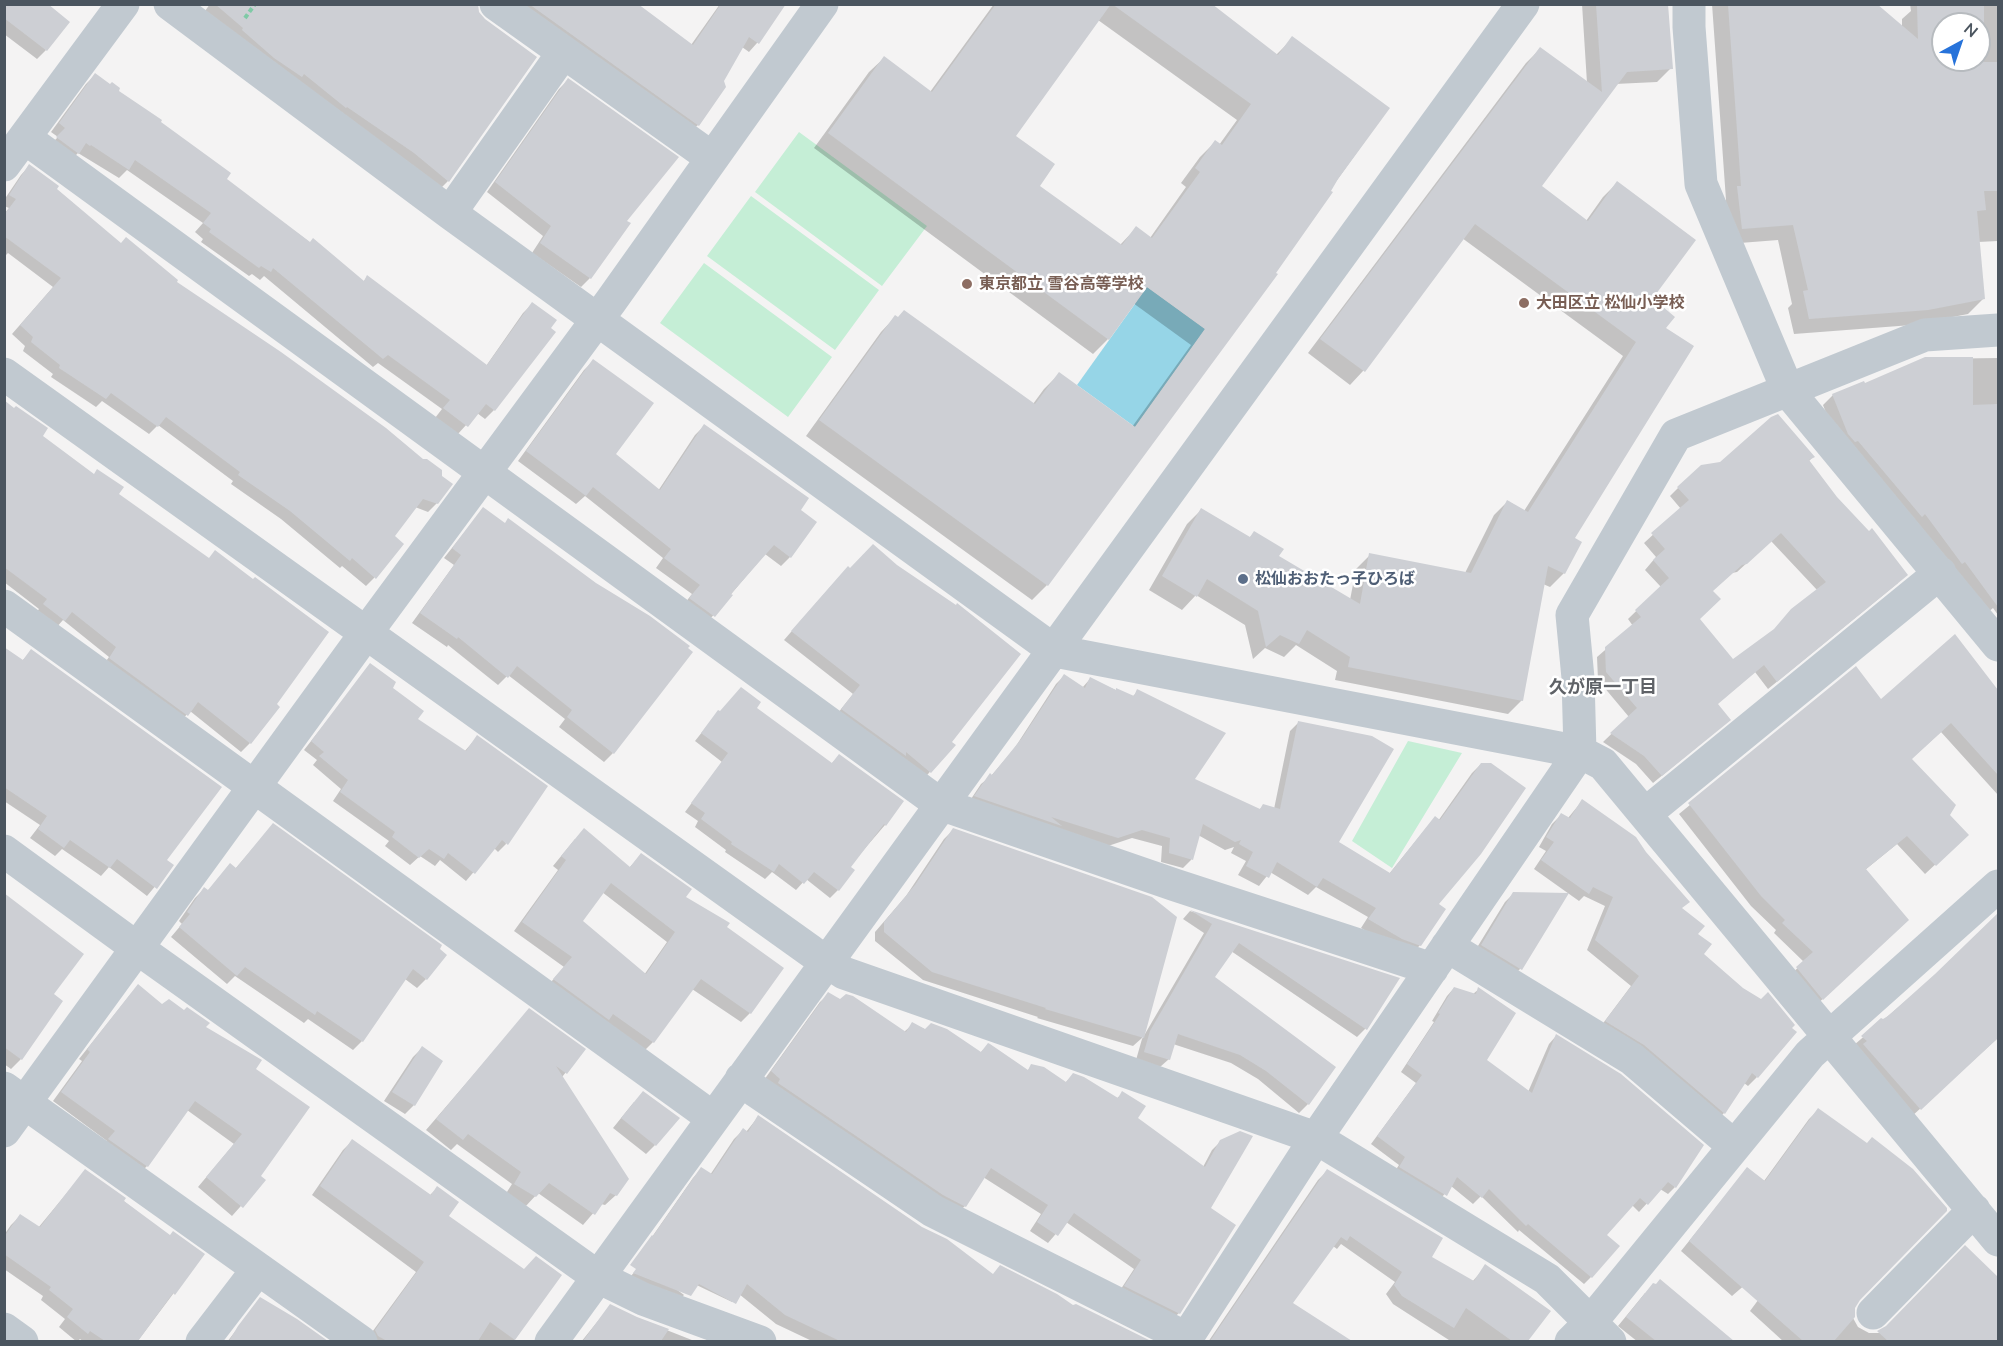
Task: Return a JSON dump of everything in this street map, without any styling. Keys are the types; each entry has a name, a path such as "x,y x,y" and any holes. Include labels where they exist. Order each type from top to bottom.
{"street":[{"path":"4,165 123,4"},
{"path":"170,4 450,213 1054,651 1580,752 1603,764 1998,1240"},
{"path":"496,4 712,158"},
{"path":"4,1131 15,1095 137,948 597,319 822,4"},
{"path":"551,1341 1523,4"},
{"path":"1689,4 1701,184 1788,391 1996,639"},
{"path":"450,213 563,53"},
{"path":"25,138 940,804 1174,885 1440,958 1632,1059 1734,1146"},
{"path":"741,1079 933,1211 1185,1340 1316,1138 1580,752 1578,678 1572,615 1676,435 1925,335 1998,330"},
{"path":"4,374 844,973 1316,1138 1547,1279 1590,1335 1734,1146 1810,1054 1998,886"},
{"path":"1646,814 1940,573"},
{"path":"4,606 713,1118"},
{"path":"4,851 598,1277 644,1299 760,1341"},
{"path":"15,1095 361,1341"},
{"path":"1873,1313 1974,1210"},
{"path":"202,1341 258,1269"},
{"path":"4,1329 22,1341"}],"green space":[{"path":"799,132 927,226 882,286 755,192"},
{"path":"751,196 879,290 835,350 707,256"},
{"path":"704,263 832,357 788,417 660,323"},
{"path":"1408,741 1462,753 1392,868 1352,841"}],"water":[{"path":"1147,287 1205,329 1135,427 1077,385"}],"building":[{"path":"4,4 48,4 70,22 47,51 4,18"},
{"path":"215,4 478,4 479,12 485,19 537,57 449,182 414,153 346,108 304,74 302,77 274,58"},
{"path":"529,4 638,4 693,45 721,4 786,4 759,44 749,37 724,81 726,87 699,126"},
{"path":"996,4 1111,4 1016,136 1055,164 1040,186 1122,245 1136,226 1152,238 1200,172 1195,168 1215,140 1222,145 1251,104 1112,4 1212,4 1278,55 1292,36 1390,108 1338,179 1331,191 1333,192 1276,273 1278,274 1048,586 819,420 895,315 898,317 904,310 1035,404 1059,372 1135,427 1205,329 1147,287 1109,340 828,133 884,56 932,92"},
{"path":"1596,4 1668,4 1673,69 1627,72 1542,186 1588,221 1617,181 1696,240 1656,294 1659,296 1656,301 1675,317 1666,328 1694,346 1575,538 1582,542 1565,574 1548,566 1523,701 1348,667 1350,657 1307,630 1299,644 1280,635 1266,647 1258,611 1207,579 1197,597 1162,576 1201,508 1250,537 1254,531 1284,549 1279,556 1360,604 1369,553 1471,573 1507,500 1528,512 1636,342 1475,224 1365,372 1320,339 1540,47 1602,92"},
{"path":"1728,4 1877,4 1918,39 1917,4 1984,4 1984,12 1931,12 1931,72 1991,72 1991,62 1998,62 1998,191 1984,191 1986,210 1977,211 1985,299 1928,310 1809,319 1803,291 1808,290 1793,225 1742,229 1737,186 1741,186"},
{"path":"95,73 110,84 112,82 120,88 119,91 162,120 161,122 231,173 227,179 310,242 313,238 364,281 367,275 487,365 532,302 557,320 551,328 556,332 495,411 486,404 468,427 443,408 450,400 388,355 383,359 273,268 271,272 261,266 259,268 209,232 211,229 203,223 211,213 135,160 129,170 91,145 86,143 79,154 56,137 65,128 59,123"},
{"path":"568,78 679,157 627,221 631,223 591,279 540,243 551,226 495,182"},
{"path":"29,164 59,186 57,189 121,243 126,237 178,280 177,282 281,352 386,428 423,459 427,459 442,470 442,476 453,484 438,504 423,499 395,536 404,544 376,579 352,558 350,561 290,511 238,475 240,472 166,417 158,427 111,393 106,399 59,368 60,365 31,342 33,337 20,325 61,278 4,236 4,215 16,199 9,195"},
{"path":"1925,357 1973,357 1973,405 1998,404 1998,607 1965,562 1962,564 1925,514 1922,517 1858,441 1855,442 1848,434 1832,394 1864,381 1865,383"},
{"path":"593,359 654,403 616,454 660,490 704,424 809,498 801,510 817,522 791,558 774,545 731,594 733,595 715,617 689,598 700,585 664,558 671,549 593,487 586,496 526,451"},
{"path":"4,400 48,428 43,436 94,474 97,469 124,487 119,494 209,558 215,550 329,632 277,704 280,707 251,744 198,702 188,716 109,658 116,647 72,612 65,621 43,604 47,599 4,567"},
{"path":"1778,414 1815,457 1809,460 1837,497 1869,531 1872,528 1908,575 1777,682 1764,665 1718,704 1731,720 1662,776 1644,756 1610,733 1637,708 1606,672 1605,647 1641,617 1635,610 1669,578 1653,560 1665,549 1651,533 1689,500 1677,487 1701,465 1720,462 1771,417","holes":["1781,533 1826,582 1791,609 1774,629 1733,659 1700,619 1721,599 1713,591"]},
{"path":"483,507 505,523 508,518 596,583 650,616 690,646 688,648 693,652 614,754 567,717 572,710 517,666 508,678 458,637 457,639 420,613 461,555 452,548"},
{"path":"873,544 897,565 956,605 957,603 1021,654 952,742 956,745 931,773 906,752 906,756 841,709 860,685 791,631 848,566 850,568"},
{"path":"1955,634 1998,690 1998,775 1951,723 1912,759 1956,805 1950,815 1969,835 1936,866 1907,836 1866,869 1909,920 1823,1000 1796,967 1813,952 1782,923 1785,920 1761,896 1688,803 1856,666 1881,699"},
{"path":"4,647 23,660 31,649 222,787 167,860 174,865 157,889 117,859 110,868 70,840 64,848 38,829 47,816 4,787"},
{"path":"370,663 396,682 393,688 424,711 418,719 466,751 477,735 548,786 508,845 502,840 475,874 448,853 444,859 429,849 419,858 392,837 395,832 340,792 348,780 319,756 324,752 311,741"},
{"path":"1064,674 1085,688 1090,677 1134,696 1137,689 1226,733 1195,779 1260,809 1263,804 1280,809 1298,721 1372,736 1394,749 1339,842 1390,873 1435,816 1440,820 1481,763 1491,763 1526,788 1481,854 1439,904 1446,909 1421,946 1402,939 1368,919 1376,908 1323,878 1317,887 1277,862 1269,878 1246,866 1253,852 1239,844 1241,840 1235,842 1203,824 1193,860 1169,853 1170,838 1142,830 1118,838 1051,817 1062,826 974,796 990,773 992,775 1022,738"},
{"path":"741,687 761,702 757,708 832,763 839,754 904,801 851,867 855,870 839,891 814,872 804,884 779,864 774,872 731,844 732,842 701,819 705,813 691,803 728,753 701,733 718,710 720,711"},
{"path":"1582,799 1636,837 1646,852 1690,902 1682,908 1705,926 1698,934 1712,944 1704,954 1743,988 1761,999 1768,992 1795,1025 1792,1028 1797,1032 1758,1078 1752,1073 1725,1114 1644,1045 1605,1021 1639,976 1595,940 1613,897 1593,887 1589,894 1541,860 1554,842 1546,837 1561,813 1570,818"},
{"path":"273,823 442,945 440,949 447,955 427,980 413,969 363,1042 317,1011 315,1015 245,967 237,976 179,927 190,914 187,912 204,887 208,890 230,863 236,868"},
{"path":"584,828 630,867 641,853 692,889 686,897 730,923 727,927 784,968 751,1014 701,979 654,1043 613,1014 609,1020 553,979 572,957 522,922 566,860 561,856","holes":["611,883 675,932 646,974 583,921"]},
{"path":"953,828 1152,897 1177,917 1144,1038 932,972 884,932 884,922 915,885"},
{"path":"1513,892 1569,893 1522,970 1481,945"},
{"path":"4,893 84,954 54,994 63,1001 22,1060 4,1047"},
{"path":"1190,910 1400,978 1367,1030 1239,943 1215,977 1336,1067 1309,1105 1266,1071 1240,1055 1178,1034 1170,1060 1144,1052 1150,1031 1212,924"},
{"path":"1998,913 1998,1038 1921,1110 1863,1044 1867,1041 1861,1036 1881,1018 1888,1016 1935,974"},
{"path":"138,984 162,1004 169,999 184,1010 187,1007 210,1023 206,1027 262,1060 256,1069 310,1107 261,1176 266,1180 243,1208 206,1177 242,1134 195,1101 148,1167 108,1139 115,1131 61,1092 90,1052 87,1049"},
{"path":"1454,987 1476,994 1478,987 1516,1013 1487,1060 1532,1093 1556,1034 1621,1074 1704,1145 1676,1188 1668,1182 1648,1205 1640,1198 1607,1235 1620,1246 1592,1278 1528,1224 1526,1226 1489,1189 1482,1198 1457,1177 1447,1196 1399,1167 1405,1157 1377,1136 1422,1075 1407,1064 1440,1014 1438,1013"},
{"path":"828,992 840,999 846,994 853,996 906,1032 912,1022 925,1029 931,1023 947,1029 981,1052 988,1043 1028,1070 1031,1064 1044,1067 1066,1082 1073,1073 1084,1077 1118,1098 1122,1091 1146,1106 1138,1118 1205,1167 1220,1140 1240,1131 1253,1136 1211,1208 1236,1225 1180,1314 1124,1286 1141,1260 1074,1213 1058,1236 1037,1222 1048,1205 991,1168 966,1207 943,1195 778,1083 780,1079 771,1071"},
{"path":"529,1008 586,1049 567,1074 556,1066 629,1179 617,1196 610,1193 595,1215 549,1183 536,1197 514,1184 521,1172 468,1134 463,1140 436,1119"},
{"path":"422,1046 443,1061 415,1106 392,1092"},
{"path":"643,1091 680,1118 656,1146 621,1118"},
{"path":"1818,1108 1867,1143 1872,1137 1913,1169 1947,1208 1947,1211 1860,1300 1855,1308 1855,1317 1834,1341 1803,1341 1689,1241 1747,1167 1765,1181"},
{"path":"758,1115 922,1227 947,1239 993,1274 1000,1265 1057,1294 1073,1305 1076,1304 1151,1341 840,1341 785,1315 747,1284 736,1304 699,1284 691,1296 633,1273 636,1269 630,1265 701,1167 712,1174 743,1128 748,1132"},
{"path":"352,1139 431,1195 437,1186 459,1202 449,1216 524,1269 536,1256 562,1275 515,1340 490,1322 478,1341 387,1341 378,1336 375,1330 424,1262 320,1186"},
{"path":"85,1169 126,1198 124,1201 170,1235 173,1231 205,1254 138,1341 105,1341 90,1331 88,1334 67,1317 73,1309 49,1290 51,1287 4,1254 4,1237 20,1214 40,1227"},
{"path":"1327,1169 1443,1238 1432,1257 1474,1281 1485,1264 1551,1311 1528,1341 1512,1341 1466,1308 1454,1328 1402,1296 1394,1285 1402,1272 1350,1236 1347,1241 1341,1237 1293,1303 1352,1341 1210,1341"},
{"path":"1965,1245 1998,1277 1998,1341 1888,1341 1877,1331 1886,1326"},
{"path":"1660,1279 1734,1341 1656,1341 1626,1317 1653,1283 1656,1284"},
{"path":"260,1297 297,1319 328,1341 229,1341"},
{"path":"610,1304 669,1329 661,1341 583,1341"}],"place":[{"name":"東京都立 雪谷高等学校","path":"967,284"},
{"name":"大田区立 松仙小学校","path":"1524,303"},
{"name":"松仙おおたっ子ひろば","path":"1243,579"}],"district":[{"name":"久が原一丁目","path":"1603,688"}]}
